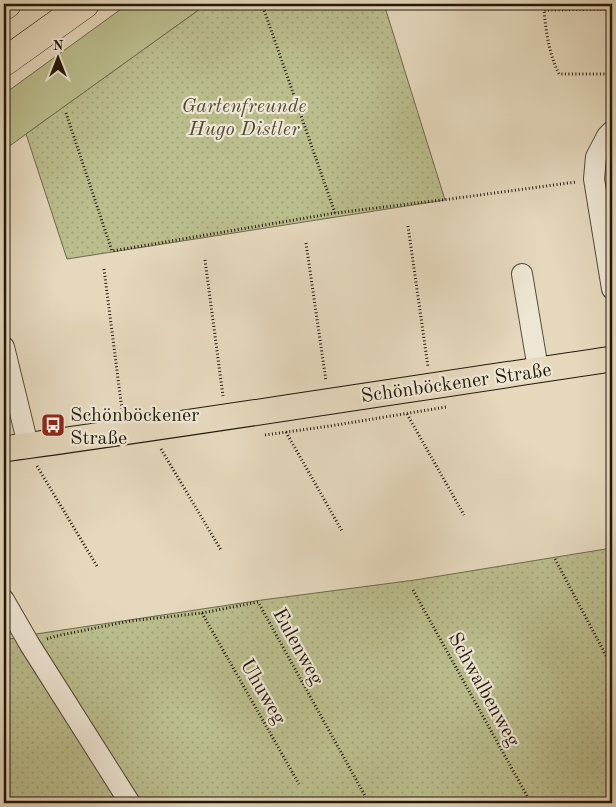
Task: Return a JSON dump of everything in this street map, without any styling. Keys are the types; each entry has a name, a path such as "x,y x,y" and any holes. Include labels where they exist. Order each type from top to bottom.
{"highway":[{"path":"4,62 85,4"}],"main road":[{"name":"Schönböckener Straße","path":"4,448 32,455 331,400 612,359"}],"street":[{"path":"612,131 607,136 596,157 594,179 612,288"},
{"path":"522,274 539,370"},
{"path":"4,347 32,455"},
{"path":"4,600 30,645 130,803"}],"path":[{"path":"262,4 335,213"},
{"path":"612,9 544,10 551,54 559,74 612,74"},
{"path":"66,113 112,251 335,213 594,179"},
{"path":"408,226 429,373"},
{"path":"306,243 328,388"},
{"path":"205,260 224,403"},
{"path":"104,269 120,402 124,418"},
{"path":"407,414 464,515"},
{"path":"286,432 342,531"},
{"path":"161,448 221,550"},
{"path":"32,455 98,568"},
{"path":"608,555 612,564"},
{"path":"555,559 612,667"},
{"name":"Schwalbenweg","path":"413,590 531,803"},
{"name":"Eulenweg","path":"30,645 56,636 130,621 202,613 258,602 369,803"},
{"name":"Uhuweg","path":"202,613 299,784"},
{"path":"4,799 6,803"}],"green space":[{"path":"128,4 207,4 4,150 4,94"},
{"name":"Gartenfreunde Hugo Distler","path":"207,4 384,4 445,200 67,259 26,134"},
{"path":"612,548 612,803 4,803 4,640 262,600 415,580"}],"place":[{"name":"Schönböckener Straße","path":"53,425"}]}
